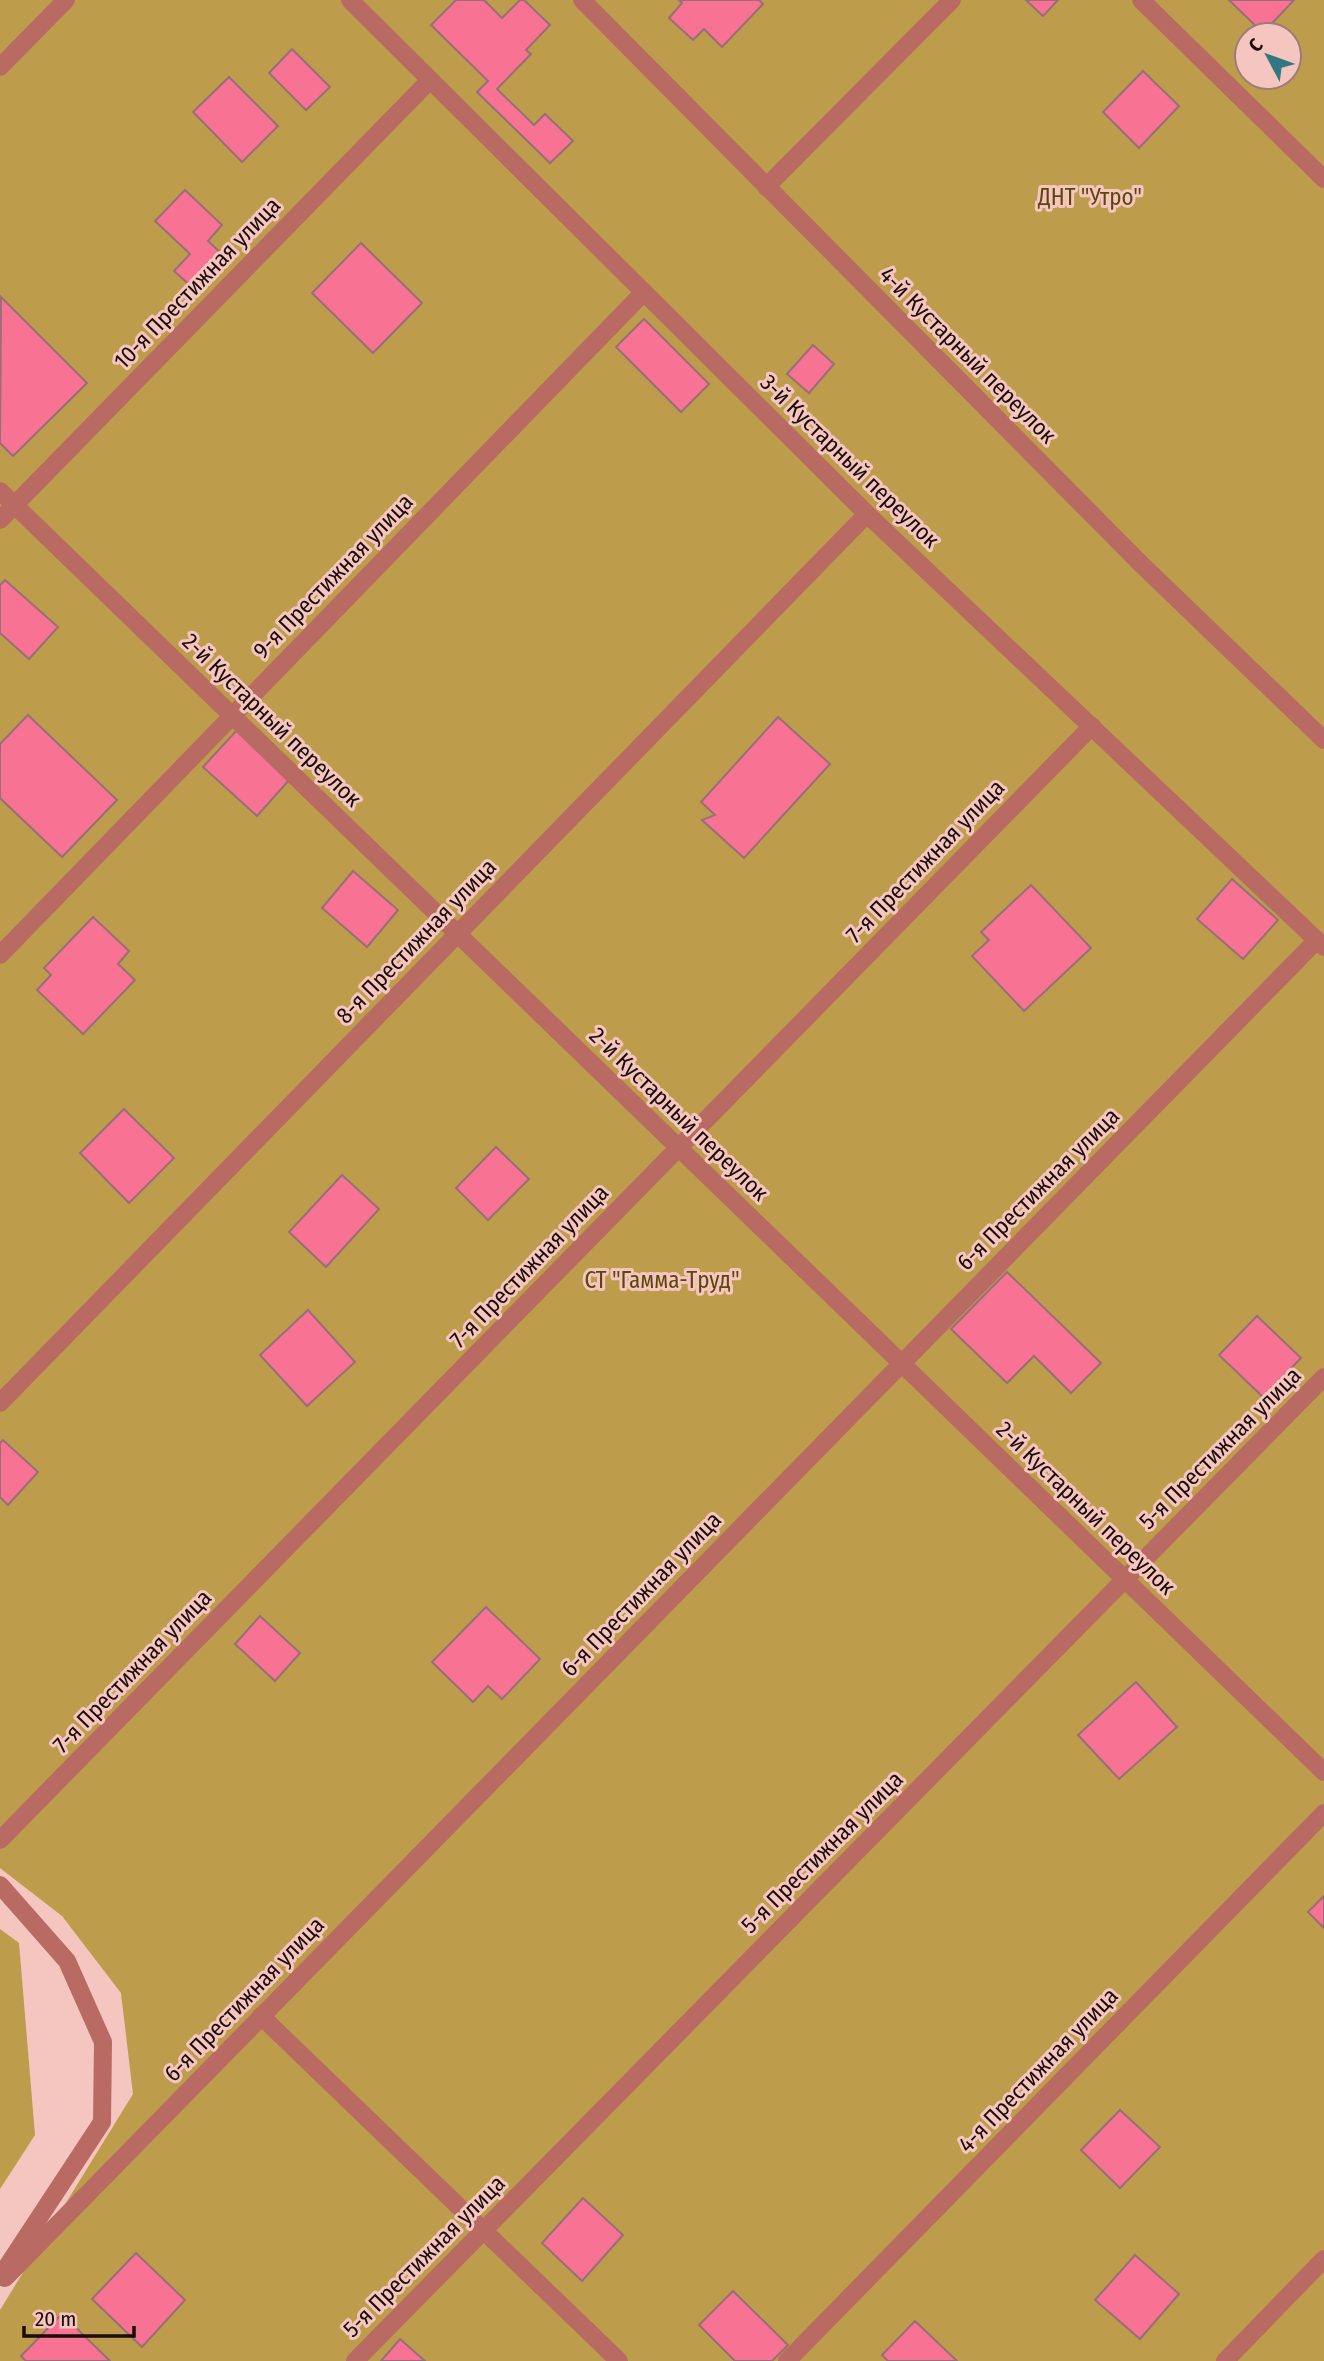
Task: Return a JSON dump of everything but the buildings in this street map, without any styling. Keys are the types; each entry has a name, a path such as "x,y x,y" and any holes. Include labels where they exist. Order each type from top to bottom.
{"street":[{"path":"0,67 66,0"},
{"name":"3-й Кустарный переулок","path":"350,0 867,514 1321,943"},
{"name":"4-й Кустарный переулок","path":"582,0 1140,563 1324,740"},
{"path":"766,187 952,0"},
{"path":"1141,0 1324,179"},
{"name":"10-я Престижная улица","path":"0,520 430,80"},
{"name":"9-я Престижная улица","path":"0,955 644,292"},
{"name":"2-й Кустарный переулок","path":"0,491 1324,1772"},
{"name":"8-я Престижная улица","path":"0,1403 867,514"},
{"name":"7-я Престижная улица","path":"0,1840 1092,726"},
{"name":"6-я Престижная улица","path":"0,2283 901,1363 1321,943"},
{"name":"5-я Престижная улица","path":"355,2361 1324,1377"},
{"name":"4-я Престижная улица","path":"787,2361 1324,1814"},
{"path":"0,1885 68,1961 103,2042 103,2055 102,2122 0,2277"},
{"path":"261,2016 620,2361"},
{"path":"1225,2361 1324,2259"}],"green space":[{"name":"СТ \"Гамма-Труд\"","path":"0,0 1324,0 1324,2361 0,2361 0,2310 133,2094 121,1993 62,1916 0,1868"},
{"path":"0,1929 19,1943 35,2135 0,2189"}],"park label":[{"name":"ДНТ \"Утро\"","path":"1090,197"}]}
